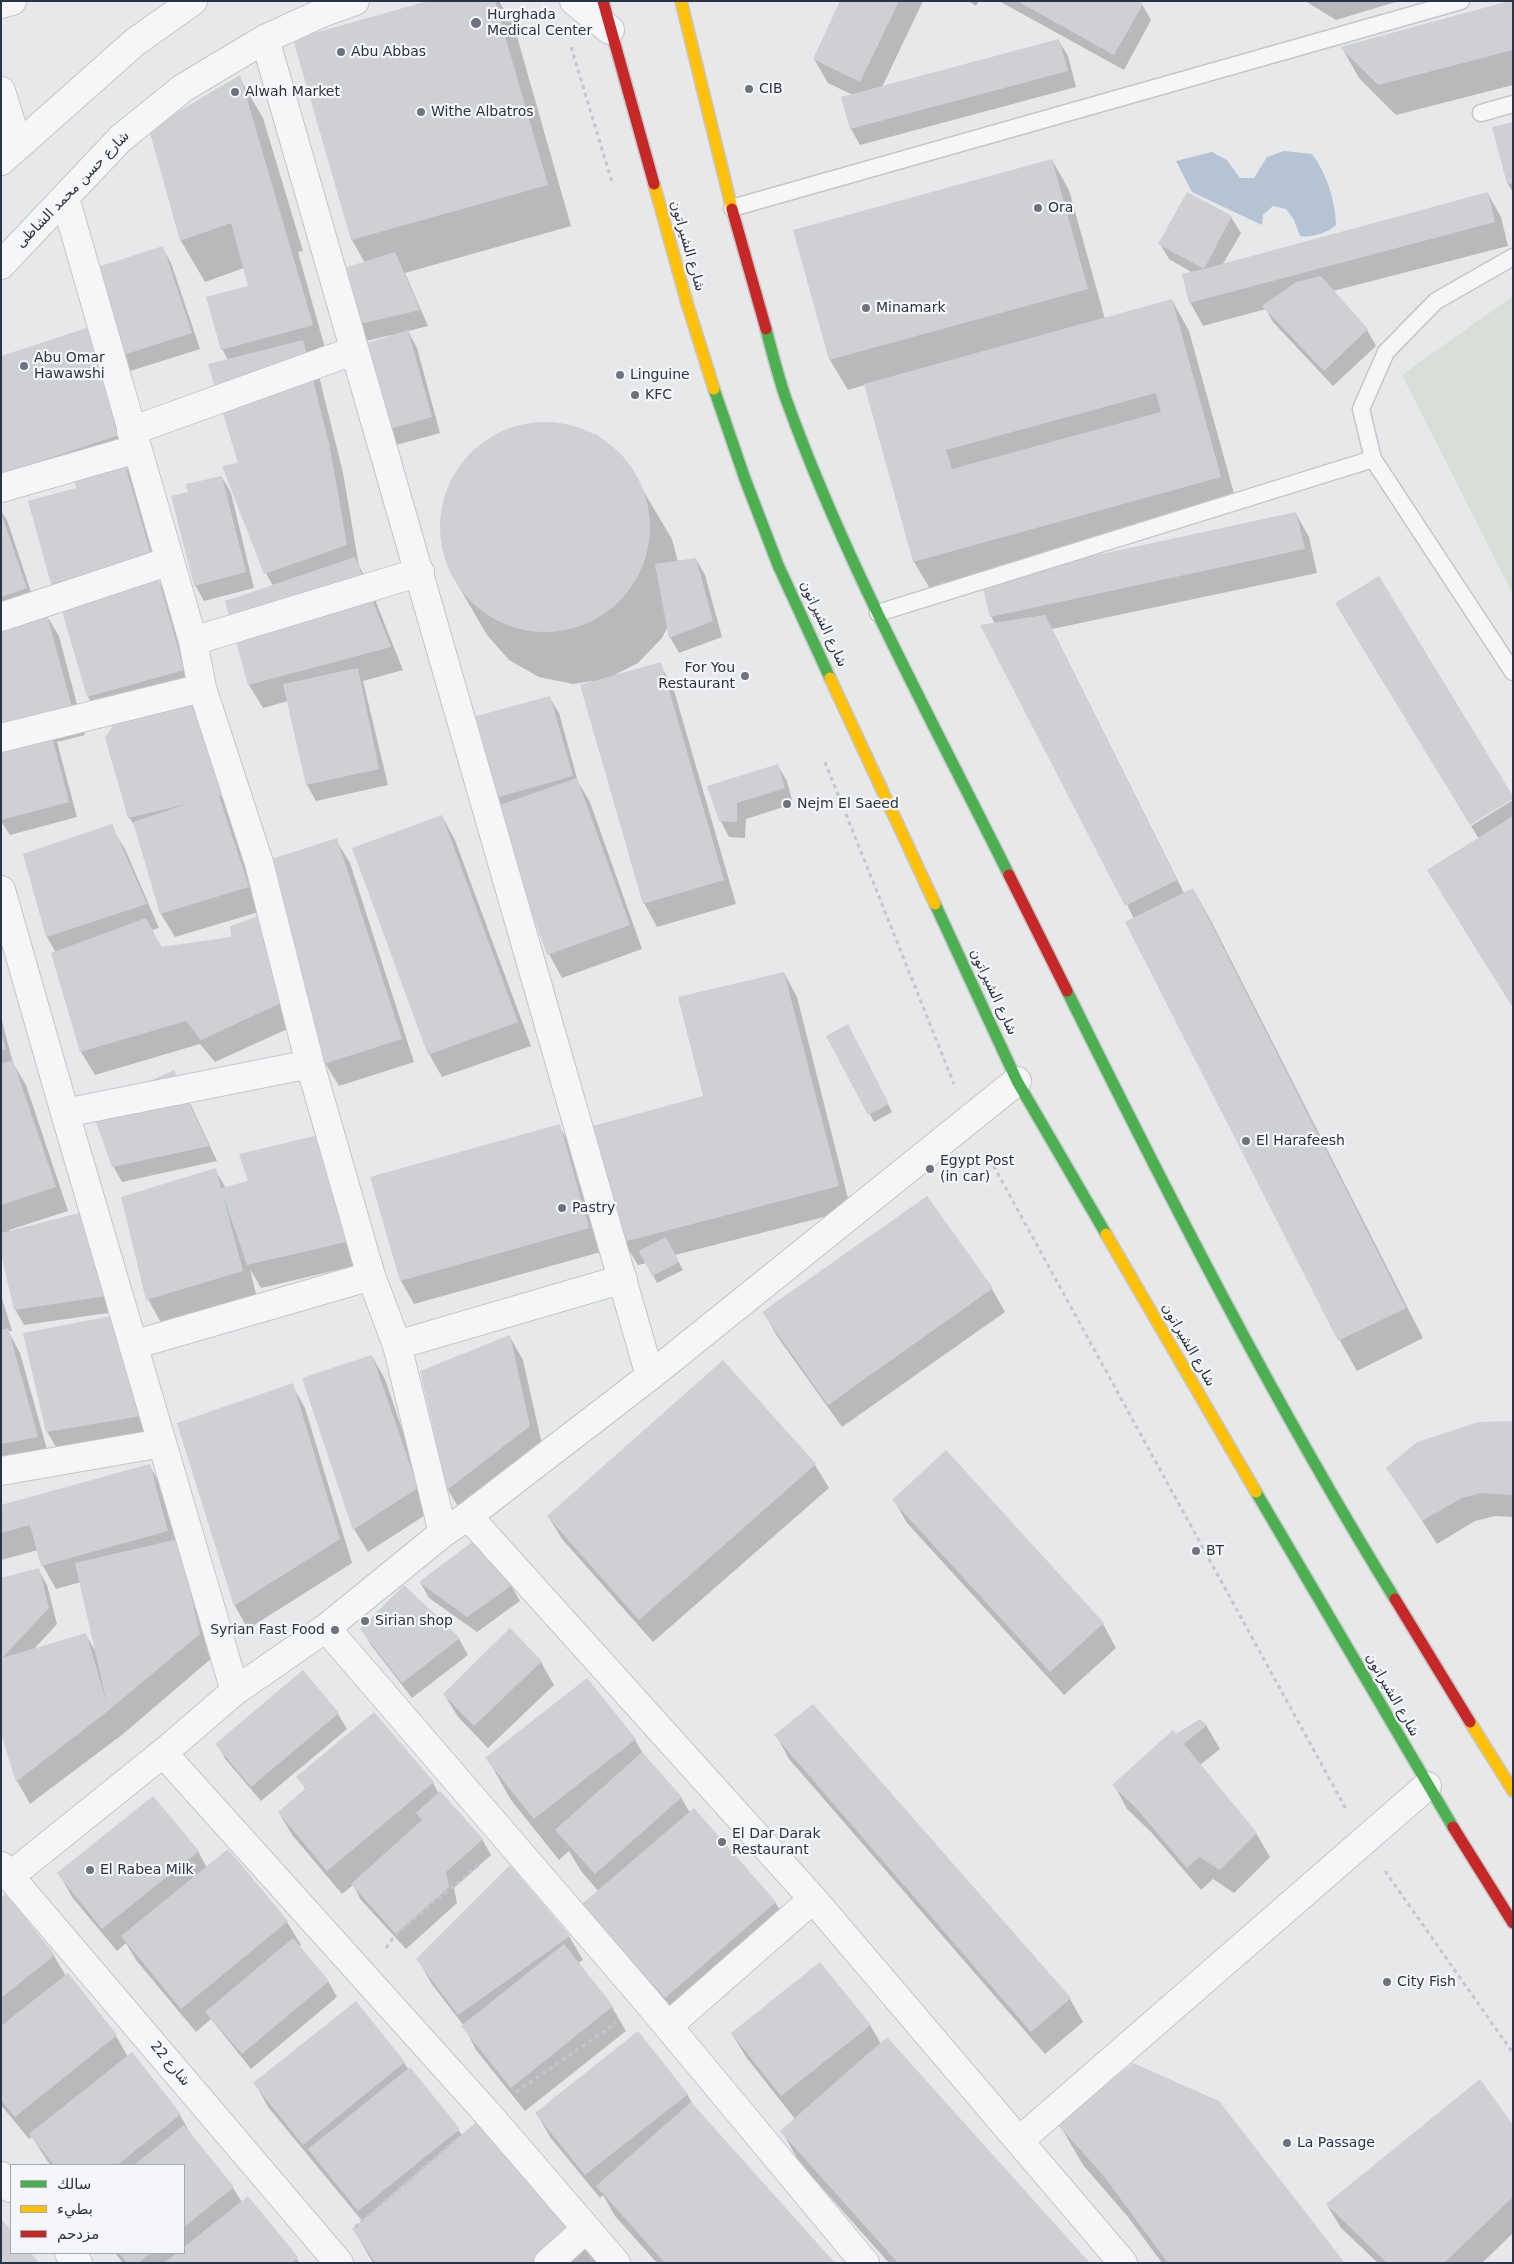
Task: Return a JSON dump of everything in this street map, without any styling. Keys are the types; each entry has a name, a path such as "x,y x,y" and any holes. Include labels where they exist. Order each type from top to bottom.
{"street":[{"path":"1,4 12,1"},
{"path":"9,153 135,42 193,1"},
{"name":"شارع حسن محمد الشاظى","path":"1,265 120,139 183,88 265,39 324,12 355,1"},
{"path":"574,1 610,30"},
{"name":"شارع الشيراتون","path":"603,1 688,303 715,391 768,539 1018,1081 1427,1786 1513,1923"},
{"path":"681,1 732,208 785,397 824,496 878,613 1132,1123 1242,1332 1354,1533 1513,1791"},
{"path":"265,39 353,351 420,572 650,1376"},
{"path":"1,91 9,153"},
{"path":"65,198 170,562 192,641 202,688 259,863 310,1064 371,1276 397,1345 443,1533"},
{"path":"1,488 134,440 353,351"},
{"path":"1,617 170,562"},
{"path":"192,641 420,572"},
{"path":"1,738 202,688"},
{"path":"1,890 12,969 65,1113 235,1691"},
{"path":"65,1113 310,1064"},
{"path":"6,1871 163,1753 235,1691 326,1628 443,1533 468,1516 650,1376 1018,1081"},
{"path":"133,1345 371,1276"},
{"path":"397,1345 623,1279"},
{"path":"1,1471 162,1443"},
{"path":"468,1516 813,1899 1124,2263"},
{"path":"326,1628 668,2026 865,2263"},
{"path":"163,1753 487,2113 616,2263"},
{"path":"1019,2141 1427,1786"},
{"name":"شارع 22","path":"6,1871 339,2263"},
{"path":"668,2026 813,1899"},
{"path":"548,2263 586,2229"}],"lane":[{"path":"732,208 1461,1"},
{"path":"1481,113 1513,104"},
{"path":"1513,257 1436,301 1386,352 1361,409 1374,459 1513,672"},
{"path":"878,613 1374,459"}],"path":[{"path":"365,1979 396,1934 509,1839"}],"shaded area":[{"path":"1513,296 1513,594 1402,375"}],"water":[{"path":"1284,151 1312,154 1322,170 1329,188 1336,225 1314,236 1300,236 1294,220 1286,209 1273,206 1263,215 1262,225 1192,192 1176,161 1212,152 1227,160 1240,178 1254,178 1267,157"}],"building":[{"name":"Withe Albatros","path":"428,1 495,1 548,185 351,240 293,39"},
{"path":"840,1 899,1 860,82 813,59"},
{"path":"1017,1 1139,1 1143,4 1114,55"},
{"path":"1513,1 1513,50 1378,85 1340,47"},
{"path":"1059,39 1068,71 850,129 841,97"},
{"path":"240,75 313,325 221,350 206,297 248,286 231,223 180,241 149,129"},
{"path":"1513,122 1513,183 1507,184 1492,127"},
{"path":"1052,159 1088,289 829,360 793,230"},
{"path":"1187,192 1232,216 1204,269 1158,244"},
{"path":"1488,192 1495,222 1189,303 1182,274"},
{"path":"163,246 192,333 117,357 88,270"},
{"path":"395,252 420,310 356,325 338,270"},
{"path":"1321,276 1368,329 1324,371 1262,306 1296,282"},
{"path":"1172,299 1221,477 913,562 864,384","holes":["1156,393 1161,412 952,469 946,450"]},
{"path":"87,328 122,434 1,474 1,356"},
{"path":"408,330 432,417 386,430 361,345"},
{"path":"303,340 330,448 347,545 264,574 222,466 238,463 208,364"},
{"path":"545,422 565,424 585,430 612,446 626,460 642,487 648,507 650,527 648,547 642,567 626,594 612,608 585,624 565,630 545,632 525,630 505,624 478,608 464,594 448,567 442,547 440,527 442,507 448,487 464,460 478,446 505,430 525,424"},
{"path":"123,458 151,555 51,584 28,501 76,488 72,473"},
{"path":"222,476 246,572 194,586 171,496 188,492 186,484"},
{"path":"1296,512 1305,549 990,617 981,580"},
{"path":"1,513 27,588 1,597"},
{"path":"355,557 391,647 248,685 225,601"},
{"path":"696,558 713,621 669,638 655,564"},
{"path":"1379,576 1513,796 1513,799 1470,825 1335,603"},
{"path":"158,577 184,670 87,697 60,604"},
{"path":"46,611 73,711 1,731 1,624"},
{"path":"1045,615 1177,880 1125,906 980,625"},
{"path":"661,662 724,880 643,904 580,685"},
{"path":"358,668 379,769 306,785 283,684"},
{"path":"192,692 222,796 219,796 249,887 160,914 133,822 187,804 128,818 105,738 121,712"},
{"path":"550,696 573,776 495,798 473,717"},
{"path":"50,729 69,802 1,820 1,742"},
{"path":"778,764 785,788 737,803 737,822 719,821 707,786"},
{"path":"577,778 630,925 547,955 494,807"},
{"path":"442,815 518,1022 428,1055 352,848"},
{"path":"1513,816 1513,1004 1511,1005 1427,870"},
{"path":"112,824 147,904 46,937 23,854"},
{"path":"337,838 402,1039 324,1064 259,863"},
{"path":"1193,888 1406,1308 1338,1341 1125,922"},
{"path":"258,916 281,1003 201,1040 186,1021 80,1052 51,953 146,918 161,947 231,937 230,926"},
{"path":"784,972 839,1186 623,1242 593,1126 703,1096 678,997"},
{"path":"848,1024 889,1104 868,1115 826,1036"},
{"path":"1,1034 6,1049 1,1051"},
{"path":"13,1060 56,1187 1,1205 1,1064"},
{"path":"174,1070 209,1146 112,1167 91,1108"},
{"path":"560,1124 589,1228 400,1281 370,1177"},
{"path":"319,1135 346,1242 247,1265 223,1195 243,1271 146,1300 121,1197 216,1168 221,1188 248,1181 239,1154"},
{"path":"927,1196 993,1288 828,1405 762,1312"},
{"path":"83,1212 107,1296 14,1310 1,1254 1,1233"},
{"path":"666,1237 679,1262 652,1276 639,1251"},
{"path":"117,1315 147,1415 46,1432 23,1333"},
{"path":"8,1328 38,1437 1,1444 1,1330"},
{"path":"510,1335 530,1426 447,1490 420,1371"},
{"path":"372,1355 418,1488 353,1530 302,1378"},
{"path":"723,1360 816,1464 639,1620 547,1516"},
{"path":"293,1383 340,1539 234,1606 177,1423"},
{"path":"1513,1421 1513,1495 1481,1493 1462,1498 1422,1521 1386,1468 1417,1442 1479,1422"},
{"path":"946,1450 1104,1623 1050,1672 892,1500"},
{"path":"150,1464 168,1531 41,1566 30,1525 1,1533 1,1505"},
{"path":"178,1539 200,1634 109,1710 16,1782 1,1734 1,1578 39,1568 49,1608 2,1658 86,1633 107,1704 75,1563"},
{"path":"472,1542 512,1585 467,1617 419,1582"},
{"path":"404,1585 460,1638 402,1683 360,1629"},
{"path":"510,1628 542,1661 474,1726 443,1694"},
{"path":"303,1670 339,1713 251,1787 215,1744"},
{"path":"587,1678 636,1739 534,1819 485,1758"},
{"path":"813,1704 1071,1998 1031,2032 774,1735"},
{"path":"374,1712 434,1782 327,1871 278,1812 306,1788 296,1777"},
{"path":"1200,1719 1207,1725 1184,1744 1257,1833 1220,1870 1199,1857 1187,1868 1136,1808 1112,1785 1173,1730 1176,1734"},
{"path":"642,1752 682,1797 595,1874 555,1830"},
{"path":"440,1791 483,1839 446,1872 449,1887 396,1934 351,1884 422,1820 416,1813"},
{"path":"153,1796 199,1851 102,1929 57,1873"},
{"path":"694,1808 776,1902 665,1998 582,1904"},
{"path":"228,1849 288,1921 181,2009 121,1936"},
{"path":"510,1865 570,1936 458,2015 416,1959"},
{"path":"6,1894 55,1955 1,1998 1,1897"},
{"path":"293,1938 329,1981 242,2054 205,2012"},
{"path":"564,1944 613,2006 511,2088 461,2026"},
{"path":"820,1962 871,2025 781,2096 731,2033"},
{"path":"68,1973 117,2035 15,2117 1,2100 1,2026"},
{"path":"356,2001 405,2062 303,2145 253,2083"},
{"path":"638,2031 688,2094 585,2175 535,2113"},
{"path":"887,2037 1090,2263 898,2263 780,2131"},
{"path":"132,2052 181,2114 118,2164 53,2164 29,2134"},
{"path":"1133,2063 1219,2101 1345,2263 1168,2263 1103,2175 1057,2124"},
{"path":"410,2067 460,2129 358,2211 308,2149"},
{"path":"1480,2079 1513,2125 1513,2197 1444,2263 1387,2263 1326,2204"},
{"path":"691,2102 835,2263 665,2263 596,2186"},
{"path":"487,2113 586,2229 539,2263 376,2263 352,2229"},
{"path":"184,2125 234,2187 185,2226 185,2164 135,2164"},
{"path":"248,2196 298,2257 292,2263 164,2263 176,2254 185,2254 185,2246"},
{"path":"1,2219 10,2229 10,2254 32,2254 39,2263 1,2263"},
{"path":"120,2254 150,2254 138,2263 127,2263"}],"traffic: fast":[{"path":"766,329 786,399 809,460 835,520 890,640 1009,875"},
{"path":"714,389 745,479 778,565 830,678"},
{"path":"935,904 1017,1081 1106,1234"},
{"path":"1067,991 1224,1299 1307,1450 1395,1599"},
{"path":"1256,1492 1453,1827"}],"traffic: slow":[{"path":"681,1 732,209"},
{"path":"654,184 687,303 714,389"},
{"path":"830,678 935,904"},
{"path":"1106,1234 1256,1492"},
{"path":"1470,1722 1513,1791"}],"traffic: jam":[{"path":"603,1 654,184"},
{"path":"732,209 766,329"},
{"path":"1009,875 1067,991"},
{"path":"1395,1599 1470,1722"},
{"path":"1453,1827 1513,1923"}],"place":[{"name":"Hurghada Medical Center","path":"476,23"},
{"name":"Abu Abbas","path":"341,52"},
{"name":"CIB","path":"749,89"},
{"name":"Alwah Market","path":"235,92"},
{"name":"Withe Albatros","path":"421,112"},
{"name":"Ora","path":"1038,208"},
{"name":"Minamark","path":"866,308"},
{"name":"Abu Omar Hawawshi","path":"24,366"},
{"name":"Linguine","path":"620,375"},
{"name":"KFC","path":"635,395"},
{"name":"For You Restaurant","path":"745,676"},
{"name":"Nejm El Saeed","path":"787,804"},
{"name":"El Harafeesh","path":"1246,1141"},
{"name":"Egypt Post (in car)","path":"930,1169"},
{"name":"Pastry","path":"562,1208"},
{"name":"BT","path":"1196,1551"},
{"name":"Sirian shop","path":"365,1621"},
{"name":"Syrian Fast Food","path":"335,1630"},
{"name":"El Dar Darak Restaurant","path":"722,1842"},
{"name":"El Rabea Milk","path":"90,1870"},
{"name":"City Fish","path":"1387,1982"},
{"name":"La Passage","path":"1287,2143"}]}
